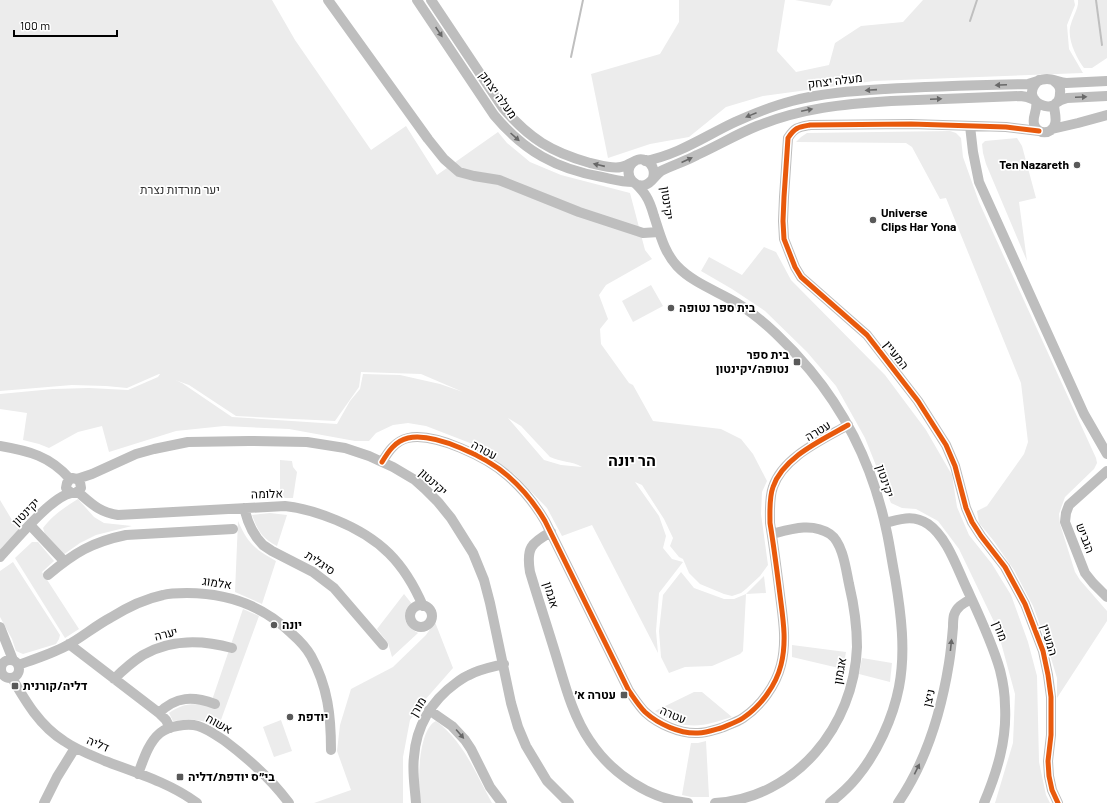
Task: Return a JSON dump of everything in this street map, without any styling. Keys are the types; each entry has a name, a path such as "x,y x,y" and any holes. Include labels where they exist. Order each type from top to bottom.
{"street":[{"path":"328,0 428,139 444,159 459,172 499,180 579,212 637,231 644,233 658,231"},
{"name":"מעלה יצחק","path":"417,0 494,115 508,131 524,145 543,158 569,168 596,176 634,183"},
{"name":"מעלה יצחק","path":"431,0 503,108 516,122 548,148 577,159 610,167 622,167 664,156 753,114 808,97 847,92 914,87 1028,84 1039,80"},
{"path":"1039,131 1033,122 1036,109 1032,93 1033,88 1039,80 1053,80 1066,83 1107,81"},
{"path":"1052,129 1056,118 1055,104 1060,97 1061,92 1060,87 1053,80"},
{"name":"מעלה יצחק","path":"652,180 660,172 697,156 757,126 811,109 849,104 1021,96 1035,101"},
{"path":"1035,101 1044,107 1050,106 1067,98 1107,96"},
{"path":"1052,129 1107,115"},
{"name":"המעיין","path":"1006,127 1023,125 1034,117"},
{"path":"1056,118 1061,124 1070,125"},
{"name":"המעיין","path":"1052,129 1047,132 1042,132 1006,127 911,124 810,125 799,127 792,131 788,138 784,203 784,239 795,267 801,277 867,335 931,419 946,445 955,466 966,508 972,522 1005,567 1025,604 1043,651 1048,675 1052,718 1048,761 1049,776 1052,790 1058,803"},
{"path":"970,126 979,182 1084,414 1107,454"},
{"path":"641,161 649,162 652,166 654,174 652,180 647,184 640,186 634,183 630,178 629,171 630,166 633,163 641,161"},
{"name":"יקינטון","path":"652,180 652,196 658,231"},
{"name":"יקינטון","path":"634,183 647,197 663,245 667,253 679,268 702,284 745,309 787,345 810,370 840,411 848,425 867,466 874,486 884,523 901,613 901,669 899,686 887,724 880,741 869,760 858,776 830,803"},
{"name":"עטרה","path":"382,462 390,449 397,443 407,438 420,437 436,440 466,450 487,461 507,475 525,493 538,510 551,532 636,702 646,713 670,728 698,734 712,731 742,718 755,709 775,683 784,651 785,632 772,534 770,498 772,487 783,468 793,459 848,425"},
{"name":"יקינטון","path":"0,557 30,525 74,485 92,474 136,454 174,444 286,441 307,442 345,448 369,456 393,467 426,489 451,518 473,553 484,580 504,664 511,704 518,727 526,746 547,780 569,803"},
{"name":"אלומה","path":"0,446 32,453 50,461 59,467 92,505 103,511 118,516 285,506 298,507 330,517 363,532 387,550 400,564 423,606"},
{"path":"1107,458 1107,470"},
{"name":"הגביש","path":"1107,470 1069,505 1066,513 1066,522 1085,573 1107,597"},
{"name":"סיגלית","path":"244,508 252,530 263,545 272,552 313,572 334,588 383,645"},
{"name":"מורן","path":"884,523 902,518 918,519 928,524 937,532 950,552 992,645 1004,688 1005,725 1000,760 984,803"},
{"path":"30,525 64,561"},
{"name":"אגמון","path":"715,803 738,800 772,788 804,766 830,734 841,714 854,672 856,624 844,560 838,544 832,535 816,527 804,527 772,534"},
{"path":"48,575 64,561 92,545 109,539 126,535 233,529"},
{"name":"אגמון","path":"551,532 539,538 532,545 529,552 528,561 530,572 569,699 580,725 602,757 614,769 649,792 664,798 688,803"},
{"name":"אלמוג","path":"16,662 52,653 126,608 163,595 199,593 235,599 269,615 301,642 311,656 326,691 330,710 331,750"},
{"name":"ניצן","path":"898,803 927,748 936,721 949,662 954,616 957,608 961,604 971,599"},
{"path":"0,627 16,662 19,672 15,676 5,676 0,668 3,662 0,646"},
{"name":"יערה","path":"114,679 131,663 158,648 190,642 208,643 232,648"},
{"path":"69,644 166,720 170,728 160,733 153,742 147,751 138,774"},
{"path":"3,662 8,660 16,662"},
{"name":"מורן","path":"416,803 414,758 416,743 421,725 429,710 445,691 468,675 483,669 504,664"},
{"name":"דליה","path":"5,676 34,713 63,741 90,755 176,789 197,803"},
{"path":"159,713 173,702 184,699 195,698 215,704"},
{"path":"429,710 452,726 465,740 490,787 502,803"},
{"name":"אשוח","path":"170,728 197,726 206,729 241,753 278,788 289,803"},
{"path":"44,803 57,777 75,748"}],"green space":[{"name":"יער מורדות נצרת","path":"0,0 272,0 295,40 371,150 406,126 437,175 498,132 507,143 530,162 561,175 630,193 645,250 652,259 606,285 599,295 608,319 600,329 601,344 629,383 633,385 653,421 721,429 741,439 753,454 767,481 762,492 761,514 768,565 760,576 746,589 741,593 732,596 700,584 689,573 683,559 679,557 670,546 673,538 664,519 642,485 635,482 659,516 666,536 663,548 672,559 683,562 659,593 656,631 658,653 592,525 562,536 547,508 514,474 470,443 426,426 408,423 393,425 376,433 369,441 355,441 289,429 224,426 176,431 109,452 102,426 78,432 49,448 23,440 27,413 0,409 0,394 53,389 89,388 128,390 158,377 160,374 127,388 72,385 0,391","holes":["361,372 421,374 463,392 440,384 400,375 363,374 360,389 350,401 337,424 232,417 182,383 175,380 189,385 236,416 335,421 359,387","508,418 521,426 550,457 582,467 561,465 544,460"]},
{"path":"679,0 785,0 777,51 796,72 829,65 835,43 861,26 903,22 923,0 1074,0 1075,5 1067,25 1069,49 1083,73 874,81 763,96 726,107 689,137 650,144 608,158 591,74 660,54 679,22"},
{"path":"795,0 833,0 830,6"},
{"path":"1078,0 1107,0 1107,58 1092,68 1084,68 1075,53 1071,41 1070,29 1078,6"},
{"path":"950,131 956,133 961,138 963,157 979,202 1097,463 1094,469 1065,497 1059,514 1060,524 1075,572 1080,580 1107,611 1107,621 1057,698 1057,678 1045,638 1033,606 1014,570 979,523 977,511 987,506 1024,454 1028,442 1021,383 946,198 940,199 912,147 906,143 796,142 807,133"},
{"path":"1017,138 1022,146 1036,198 1019,202 1027,261 986,164 982,144 985,141"},
{"path":"764,247 776,252 791,280 885,375 926,430 952,475 957,507 969,535 992,564 1011,595 1028,642 1037,676 1039,762 1046,795 1050,803 995,803 1013,743 1015,694 997,628 959,549 938,521 916,509 902,508 891,503 865,438 836,386 807,352 765,311 701,271 709,257 742,275"},
{"path":"651,285 663,306 633,322 622,301"},
{"path":"280,460 292,461 293,467 297,472 293,498 280,498"},
{"path":"78,499 94,517 104,523 132,526 96,535 80,543 63,555 45,534 43,528 55,515"},
{"path":"0,500 12,520 22,530 0,552"},
{"path":"270,513 287,515 277,546 261,534 252,515"},
{"path":"238,521 249,541 257,549 276,561 262,604 235,592"},
{"path":"32,542 38,542 54,561 42,572 79,629 65,638 15,558"},
{"path":"13,562 60,635 56,644 23,654 16,651 12,639 0,617 0,571"},
{"path":"681,572 694,588 724,599 734,599 746,594 743,651 740,654 712,666 685,667 669,673 661,657 659,631 663,595"},
{"path":"764,576 766,593 746,594"},
{"path":"404,594 412,604 406,613 405,620 409,626 418,633 392,657 388,643 377,629"},
{"path":"243,609 259,616 218,728 202,721 173,721 169,713 179,707 193,704 210,706"},
{"path":"435,622 453,668 424,701 410,720 403,757 403,803 314,803 351,790 337,751 340,725 351,689 393,667 426,635"},
{"path":"792,645 846,652 843,669 792,657"},
{"path":"862,658 892,663 890,682 859,674"},
{"path":"694,692 702,692 732,717 705,724 684,725 668,719 655,711"},
{"path":"281,720 292,751 274,757 263,727"},
{"path":"436,721 446,729 462,749 492,803 421,803 419,771 422,746 430,726"},
{"path":"706,741 709,797 691,797 682,795 691,743"}],"waterway":[{"path":"571,57 583,0"},
{"path":"970,21 977,0"},
{"path":"1096,0 1102,45"}],"cycle path":[{"path":"1039,131 1006,127 911,124 810,125 800,127 788,138 783,221 784,239 795,267 801,277 867,335 918,401 946,445 955,466 966,508 972,522 1005,567 1025,604 1043,651 1048,675 1051,697 1051,735 1048,761 1049,776 1052,790 1058,803"},
{"path":"382,462 389,451 403,439 419,437 446,443 475,454 508,476 519,486 545,521 629,691 639,705 650,716 663,724 684,732 701,733 721,728 743,718 750,713 762,701 772,687 779,673 783,656 784,630 770,523 770,505 773,487 778,476 794,458 815,443 848,425"}],"place":[{"name":"Ten Nazareth","path":"1077,165"},
{"name":"Universe Clips Har Yona","path":"873,220"},
{"name":"בית ספר נטופה","path":"671,308"},
{"name":"בית ספר נטופה/יקינטון","path":"797,362"},
{"name":"יונה","path":"274,625"},
{"name":"דליה/קורנית","path":"15,686"},
{"name":"עטרה א׳","path":"624,695"},
{"name":"יודפת","path":"290,717"},
{"name":"בי״ס יודפת/דליה","path":"180,777"}],"district":[{"name":"הר יונה","path":"632,460"}]}
